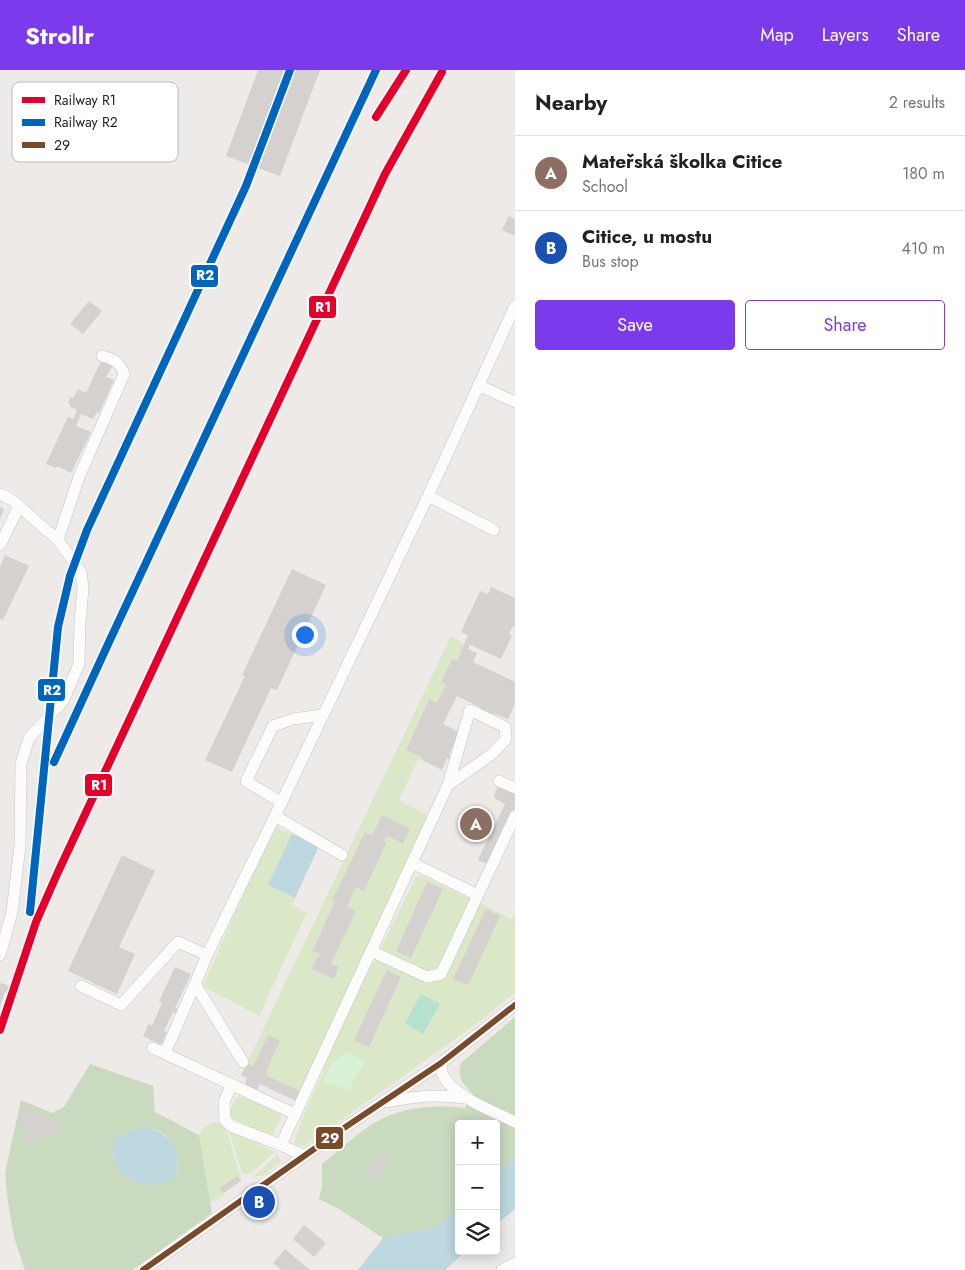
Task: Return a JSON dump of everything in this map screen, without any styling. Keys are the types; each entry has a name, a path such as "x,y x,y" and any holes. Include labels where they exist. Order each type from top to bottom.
{"street":[{"path":"164,1053 195,984 206,954 282,803 428,496 515,306"},
{"path":"58,540 79,477 124,374 121,365 115,360 102,356"},
{"path":"478,385 515,402"},
{"path":"0,494 19,506 58,540 81,572 83,588 79,664 63,701 29,738 21,764 20,846 12,912 0,955"},
{"path":"428,496 494,530"},
{"path":"0,545 19,506"},
{"path":"281,1145 448,785 470,710 505,727 510,739 448,785"},
{"path":"282,803 246,781 273,726 294,719 323,715"},
{"path":"499,780 515,788"},
{"path":"275,816 342,855"},
{"path":"371,951 426,977 441,974 515,816"},
{"path":"412,863 478,895"},
{"path":"81,986 121,1005 178,942 206,954"},
{"path":"195,984 242,1062"},
{"path":"143,1270 304,1156 441,1063 515,1005"},
{"path":"153,1048 295,1114"},
{"path":"441,1063 442,1074 448,1083 467,1099 515,1122"},
{"path":"232,1084 224,1102 226,1120 231,1126 304,1156"},
{"path":"382,1103 404,1098 446,1095 467,1099"},
{"path":"502,1270 515,1263"}],"green space":[{"path":"451,636 465,644 457,661 452,659 441,682 446,684 437,703 429,700 406,749 423,758 418,760 399,800 429,816 300,1091 266,1075 280,1041 268,1035 253,1066 247,1063","holes":["382,815 410,829 403,844 387,836 384,841 387,843 364,890 356,887 347,907 356,911 331,964 339,967 334,979 311,969 320,954 312,950 335,901 332,900 365,832 372,835"]},
{"path":"277,828 292,834 268,885 295,898 292,906 307,912 259,1016 203,986 271,831"},
{"path":"422,876 511,919 515,913 515,993 486,1017 305,1146 297,1146 294,1142 305,1111 324,1071 321,1068 369,966 374,962 416,877"},
{"path":"421,994 440,1004 423,1034 405,1023"},
{"path":"515,1017 515,1157 500,1170 500,1120 455,1120 455,1210 435,1227 383,1238 339,1209 319,1199 322,1187 322,1164 374,1123 396,1113 418,1108 442,1106 465,1108 472,1093 461,1079 461,1063"},
{"path":"347,1052 365,1061 349,1090 323,1082 331,1064"},
{"path":"90,1064 153,1086 155,1112 199,1135 212,1213 132,1270 25,1270 14,1237 5,1173 21,1100 52,1113 64,1107","holes":["140,1127 157,1130 166,1136 178,1159 176,1175 115,1160 113,1156 130,1131"]},
{"path":"244,1097 280,1113 281,1118 272,1136 268,1136 233,1119 230,1111 235,1099"},
{"path":"214,1122 226,1126 242,1181 224,1193 225,1196 210,1202 199,1135 205,1126"},
{"path":"228,1129 275,1152 248,1175 242,1173"},
{"path":"278,1154 281,1162 264,1175 253,1177"}],"water":[{"path":"292,834 319,846 295,898 268,885"},
{"path":"140,1127 158,1132 166,1137 175,1147 177,1152 177,1171 173,1178 165,1183 139,1183 118,1168 113,1152 114,1142 122,1135"},
{"path":"515,1157 515,1209 500,1222 500,1210 500,1170"},
{"path":"455,1210 455,1255 462,1255 445,1270 358,1270 383,1238 435,1227"}],"building":[{"path":"258,70 320,70 280,176 226,156"},
{"path":"509,216 515,219 515,236 502,230"},
{"path":"89,301 102,311 83,334 70,324"},
{"path":"101,361 113,365 106,377 114,380 99,413 97,412 93,419 81,414 76,426 91,432 71,473 57,466 56,468 46,464 68,417 73,419 77,410 69,406 70,404 68,403 71,397 73,398 78,389 86,393"},
{"path":"0,507 4,509 0,519"},
{"path":"5,555 29,566 3,620 0,619 0,567"},
{"path":"292,569 326,585 277,690 271,688 232,772 205,760 245,676 242,675"},
{"path":"491,587 515,598 515,627 513,626 509,634 512,636 501,659 470,645 468,649 477,653 473,662 515,682 515,704 508,719 493,713 492,715 487,713 488,711 479,709 480,707 457,696 443,724 459,732 449,755 452,756 450,759 447,758 442,770 406,750 429,699 437,703 446,684 441,682 452,659 457,661 468,635 461,632 480,591 488,594"},
{"path":"498,786 515,794 515,812 490,865 478,860 505,804 494,798"},
{"path":"382,815 410,829 403,844 387,836 384,841 387,842 364,891 356,887 347,907 356,911 331,964 339,967 334,979 311,969 320,954 312,951 335,901 332,900 365,832 372,835"},
{"path":"122,855 155,871 119,947 135,954 117,994 68,971"},
{"path":"427,882 443,889 411,958 396,951"},
{"path":"486,909 500,916 468,985 453,979"},
{"path":"175,967 191,974 175,1008 178,1009 176,1013 173,1012 164,1031 167,1032 161,1045 143,1036 149,1024 152,1026 162,1003 159,1001"},
{"path":"387,970 401,977 369,1047 354,1040"},
{"path":"0,983 10,986 8,993 5,992 0,1007"},
{"path":"268,1035 280,1041 266,1075 300,1091 296,1101 260,1084 257,1090 245,1084 247,1078 241,1075 247,1063 253,1066"},
{"path":"24,1106 59,1122 51,1139 38,1132 34,1143 23,1138 29,1129 16,1122"},
{"path":"381,1154 390,1162 375,1180 365,1172"},
{"path":"237,1176 241,1181 223,1193 220,1188"},
{"path":"261,1201 264,1206 253,1214 250,1209"},
{"path":"304,1225 326,1243 314,1257 293,1239"},
{"path":"285,1249 310,1270 281,1270 273,1263"}],"rail line":[{"name":"R2","path":"30,912 58,627 70,576 87,530 246,186 290,70"},
{"name":"R2","path":"54,762 376,70"},
{"name":"R1","path":"376,117 406,70"},
{"name":"R1","path":"0,1030 36,922 58,872 385,174 442,72"}],"transit line":[{"name":"29","path":"143,1270 341,1130 441,1063 515,1005"}],"place":[{"name":"Mateřská školka Citice","path":"476,824"},
{"name":"Citice, u mostu","path":"259,1202"}]}
